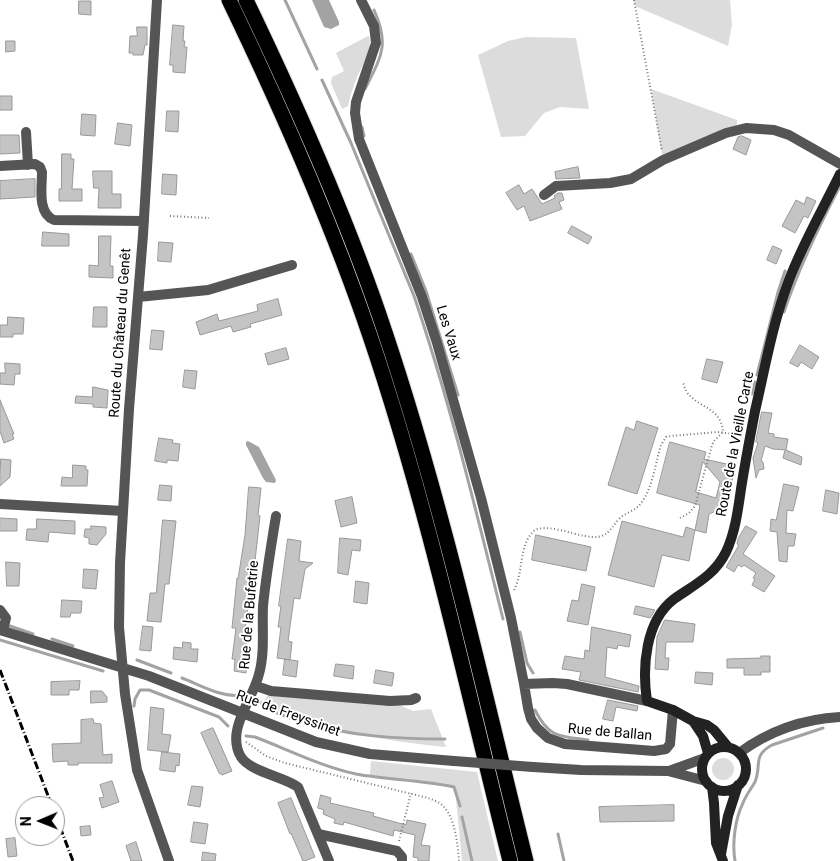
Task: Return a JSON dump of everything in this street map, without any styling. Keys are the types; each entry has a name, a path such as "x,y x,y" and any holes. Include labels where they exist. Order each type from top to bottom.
{"highway":[{"path":"229,0 278,103 308,172 342,257 371,338 420,501 510,861"},
{"path":"246,0 292,96 325,173 357,252 386,333 434,497 526,861"}],"street":[{"name":"Route du Château du Genêt","path":"157,0 144,221 129,409 119,627 122,668 137,770 169,861"},
{"name":"Les Vaux","path":"362,0 374,26 376,43 356,102 355,114 359,139 422,297 437,343 468,448 520,658 524,684"},
{"path":"544,195 556,186 610,183 631,179 663,160 738,130 760,128 789,135 840,164"},
{"path":"26,132 28,165"},
{"path":"0,166 35,164 40,167 42,172 43,208 49,218 54,220 144,221"},
{"name":"Route de la Vieille Carte","path":"647,701 645,683 646,662 656,620 669,603 715,569 724,556 735,523 750,438 785,290 796,263 840,174"},
{"path":"138,297 208,290 292,265"},
{"path":"0,504 123,511"},
{"name":"Rue de la Bufetrie","path":"237,738 243,714 256,686 261,661 264,605 276,516"},
{"path":"0,610 6,618 1,631"},
{"name":"Rue de Freyssinet","path":"1,631 176,686 316,742 338,748 370,754 533,767 668,772"},
{"path":"524,684 567,684 647,701 673,710 714,730 728,747 739,753 746,766 743,780 730,790 720,790 697,777 668,772"},
{"name":"Rue de Ballan","path":"524,684 528,708 537,728 548,738 565,744 654,751 666,749 670,744 673,710"},
{"path":"256,686 271,691 390,701 416,698"},
{"path":"739,753 751,744 779,730 810,721 840,717"},
{"path":"693,721 703,736 707,756 702,766 703,774 709,784 714,803 716,843 722,858"},
{"path":"237,738 238,749 246,762 298,787 329,861"},
{"path":"668,772 707,756 721,747 728,747"},
{"path":"722,858 728,816 738,785"},
{"path":"318,834 397,851 402,857 402,861"}],"path":[{"path":"634,0 663,160"},
{"path":"170,216 209,218"},
{"path":"680,518 695,506 714,440 722,432 722,423 718,416 688,395 683,381"},
{"path":"506,600 516,586 526,542 535,530 548,528 593,538 608,534 621,517 634,510 643,502 661,445 666,437 722,432 750,438"},
{"path":"237,738 266,756 280,762 411,793 441,804 450,815 459,861"},
{"path":"397,851 411,793"}],"shaded area":[{"path":"312,0 329,0 339,25 331,29 324,27"},
{"path":"634,0 730,0 732,25 728,46 635,6"},
{"path":"368,36 370,47 368,53 354,85 348,106 342,109 331,83 332,77 344,71 336,53"},
{"path":"526,37 576,38 589,109 560,107 544,113 525,136 501,137 478,55 508,41"},
{"path":"651,89 737,120 737,129 663,160"},
{"path":"248,441 259,447 276,480 275,483 266,482 263,478 246,445"},
{"path":"271,691 390,701 413,711 431,709 446,747 352,733 308,721 262,704"},
{"path":"723,758 731,761 734,769 731,777 723,780 715,777 712,769 715,761"},
{"path":"371,761 477,772 498,861 462,861 455,788 370,775"}],"building":[{"path":"79,1 91,1 91,15 79,14"},
{"path":"173,25 184,26 183,41 185,41 184,47 187,47 185,73 173,72 173,65 170,65"},
{"path":"137,27 147,27 147,45 145,45 143,55 129,53 130,36 137,36"},
{"path":"6,41 15,41 15,51 6,52"},
{"path":"0,96 12,96 12,110 0,110"},
{"path":"167,111 179,111 178,132 166,131"},
{"path":"82,114 96,115 95,136 81,135"},
{"path":"118,123 132,125 130,146 115,144"},
{"path":"0,135 19,135 20,153 0,154"},
{"path":"742,136 751,140 746,155 733,149 738,137"},
{"path":"62,154 71,154 71,159 74,159 72,189 82,189 82,201 59,201"},
{"path":"578,167 580,178 556,179 555,172"},
{"path":"93,171 112,171 112,194 121,194 121,208 98,208 99,188 94,188"},
{"path":"163,174 177,175 176,195 162,194"},
{"path":"35,179 35,197 0,199 0,181"},
{"path":"519,185 524,194 532,189 542,204 555,198 554,196 558,193 562,193 564,200 559,202 562,209 530,221 524,206 517,210 506,193"},
{"path":"807,197 816,201 808,218 804,216 795,233 782,226 796,200 804,204"},
{"path":"572,226 592,237 588,244 568,233"},
{"path":"43,232 69,234 69,246 42,246"},
{"path":"99,236 111,236 110,266 113,266 113,278 89,277 89,265 98,266"},
{"path":"159,242 173,243 171,262 158,261"},
{"path":"773,246 782,250 776,264 767,260"},
{"path":"278,299 282,315 250,324 251,327 233,332 231,326 200,335 196,322 217,314 219,321 258,311 257,305"},
{"path":"94,307 107,307 107,327 93,327"},
{"path":"8,317 24,318 23,334 13,334 13,337 0,337 0,325 7,325"},
{"path":"152,330 164,331 162,350 150,349"},
{"path":"800,345 819,357 812,369 801,362 798,367 790,363"},
{"path":"286,348 289,359 268,365 265,354"},
{"path":"707,359 723,362 717,383 702,379"},
{"path":"5,363 20,364 20,374 15,374 14,385 0,384 0,373 5,373"},
{"path":"185,370 197,371 195,389 183,387"},
{"path":"93,387 108,390 107,408 93,407 93,404 75,403 76,396 92,397"},
{"path":"0,400 14,434 12,434 14,439 4,443 0,431"},
{"path":"762,412 772,413 768,433 774,434 774,437 788,439 786,450 802,457 801,465 783,458 785,450 765,446 761,461 763,462 764,469 759,470 756,478 753,458 758,443 756,442"},
{"path":"637,421 658,428 637,494 608,485 626,427 634,430"},
{"path":"159,438 173,440 172,443 180,444 178,461 167,460 167,463 155,461"},
{"path":"670,442 706,452 704,459 736,466 725,507 721,506 719,512 716,511 709,514 706,533 695,530 700,505 657,493","holes":["703,462 720,482 716,498 696,492"]},
{"path":"1,459 11,460 10,477 0,486"},
{"path":"73,465 86,466 86,470 88,470 87,486 61,486 62,477 72,478"},
{"path":"784,484 799,487 793,511 787,510 786,533 796,534 794,546 788,546 787,562 779,561 777,532 770,531 771,519 776,520"},
{"path":"160,485 172,486 171,501 158,500"},
{"path":"249,487 261,488 255,561 246,607 248,607 245,629 249,630 245,654 248,654 246,673 234,671 235,659 232,659 236,628 232,628 237,578 245,535"},
{"path":"826,490 839,493 837,514 823,511"},
{"path":"352,497 357,523 341,527 335,501"},
{"path":"0,518 17,519 17,531 0,531"},
{"path":"37,519 75,521 75,534 49,532 48,542 26,540 27,529 36,529"},
{"path":"163,520 176,521 169,584 165,584 161,622 147,621 150,593 156,593"},
{"path":"622,521 683,537 686,527 695,530 689,561 662,555 654,587 608,575"},
{"path":"91,526 106,527 106,534 97,545 89,544 89,538 84,537 85,529 91,529"},
{"path":"746,526 757,532 743,554 775,576 764,592 752,585 756,573 744,565 742,567 738,565 734,572 726,567 739,545 737,544 738,539"},
{"path":"536,535 591,547 586,571 532,560"},
{"path":"340,538 361,540 360,551 352,550 348,575 338,573"},
{"path":"288,539 301,541 299,561 313,563 305,569 300,599 294,598 288,641 292,642 290,660 277,658 281,627 278,627 281,606 279,606"},
{"path":"6,562 20,563 19,586 7,586"},
{"path":"84,569 98,570 96,589 83,588"},
{"path":"356,581 369,583 367,604 354,602"},
{"path":"582,584 595,587 588,625 567,621 572,600 578,601"},
{"path":"62,600 82,601 81,613 71,613 70,617 61,617"},
{"path":"636,606 655,610 650,618 634,614"},
{"path":"665,620 695,624 693,642 666,642 665,658 669,658 668,670 655,669 657,637"},
{"path":"143,626 153,627 151,651 140,650"},
{"path":"592,627 631,635 629,647 618,645 617,649 607,647 605,677 639,686 638,692 579,680 581,672 562,669 565,656 584,659 585,650 589,651"},
{"path":"183,642 191,643 191,649 198,649 197,662 173,659 174,647 182,648"},
{"path":"761,656 770,656 770,672 761,672 761,675 744,675 744,668 727,668 727,659 761,658"},
{"path":"285,659 298,661 296,677 283,675"},
{"path":"336,664 354,666 353,679 334,676"},
{"path":"376,670 394,673 392,686 374,683"},
{"path":"696,672 713,673 712,685 695,683"},
{"path":"80,681 79,690 69,690 69,695 51,695 51,682"},
{"path":"91,691 102,691 107,697 107,702 91,703"},
{"path":"608,700 638,706 637,711 616,707 613,721 603,719"},
{"path":"151,707 164,709 162,734 171,735 168,752 148,750"},
{"path":"93,719 94,723 101,724 103,755 112,754 112,763 78,763 78,765 68,765 68,761 53,762 52,744 81,743 81,720"},
{"path":"213,728 232,771 222,775 219,773 201,733"},
{"path":"162,752 180,754 179,766 176,765 175,772 160,770"},
{"path":"112,781 119,802 102,808 99,798 104,797 100,785"},
{"path":"192,786 203,787 200,807 188,805"},
{"path":"321,795 331,798 330,803 374,813 373,816 406,825 407,820 426,824 421,845 430,846 429,861 418,861 418,858 413,857 415,835 394,830 393,836 344,822 343,825 334,823 335,819 323,814 324,810 318,808"},
{"path":"291,798 315,857 305,861 303,861 290,834 278,803"},
{"path":"674,805 674,821 600,822 599,807"},
{"path":"194,822 208,824 205,844 191,842"},
{"path":"90,826 91,835 81,836 80,827"},
{"path":"15,838 17,856 8,857 6,839"},
{"path":"136,842 142,861 131,861 126,846"},
{"path":"203,852 216,854 215,861 202,861"}],"waterway":[{"path":"285,0 317,69"},
{"path":"365,89 382,51 382,33 374,10"},
{"path":"322,80 351,143 414,296 451,416 503,619"},
{"path":"362,127 364,136"},
{"path":"784,312 809,248 840,186"},
{"path":"411,254 426,291 458,395"},
{"path":"757,375 785,271"},
{"path":"752,394 755,382"},
{"path":"10,626 33,634"},
{"path":"520,632 527,663 533,673"},
{"path":"52,639 73,646"},
{"path":"0,640 103,671"},
{"path":"137,660 171,673"},
{"path":"182,678 219,693 241,695"},
{"path":"134,706 135,699 140,690 149,690 219,717 228,726"},
{"path":"259,701 283,716 336,730 390,737 445,739"},
{"path":"535,710 550,731 569,738 588,740"},
{"path":"735,861 734,839 736,824 740,809 755,782 762,753 772,745 823,728"},
{"path":"246,736 255,737 343,771 380,778 454,787 460,806"},
{"path":"462,817 472,861"},
{"path":"558,834 564,861"}],"railway":[{"path":"0,670 48,796"},
{"path":"65,840 73,861"}]}
